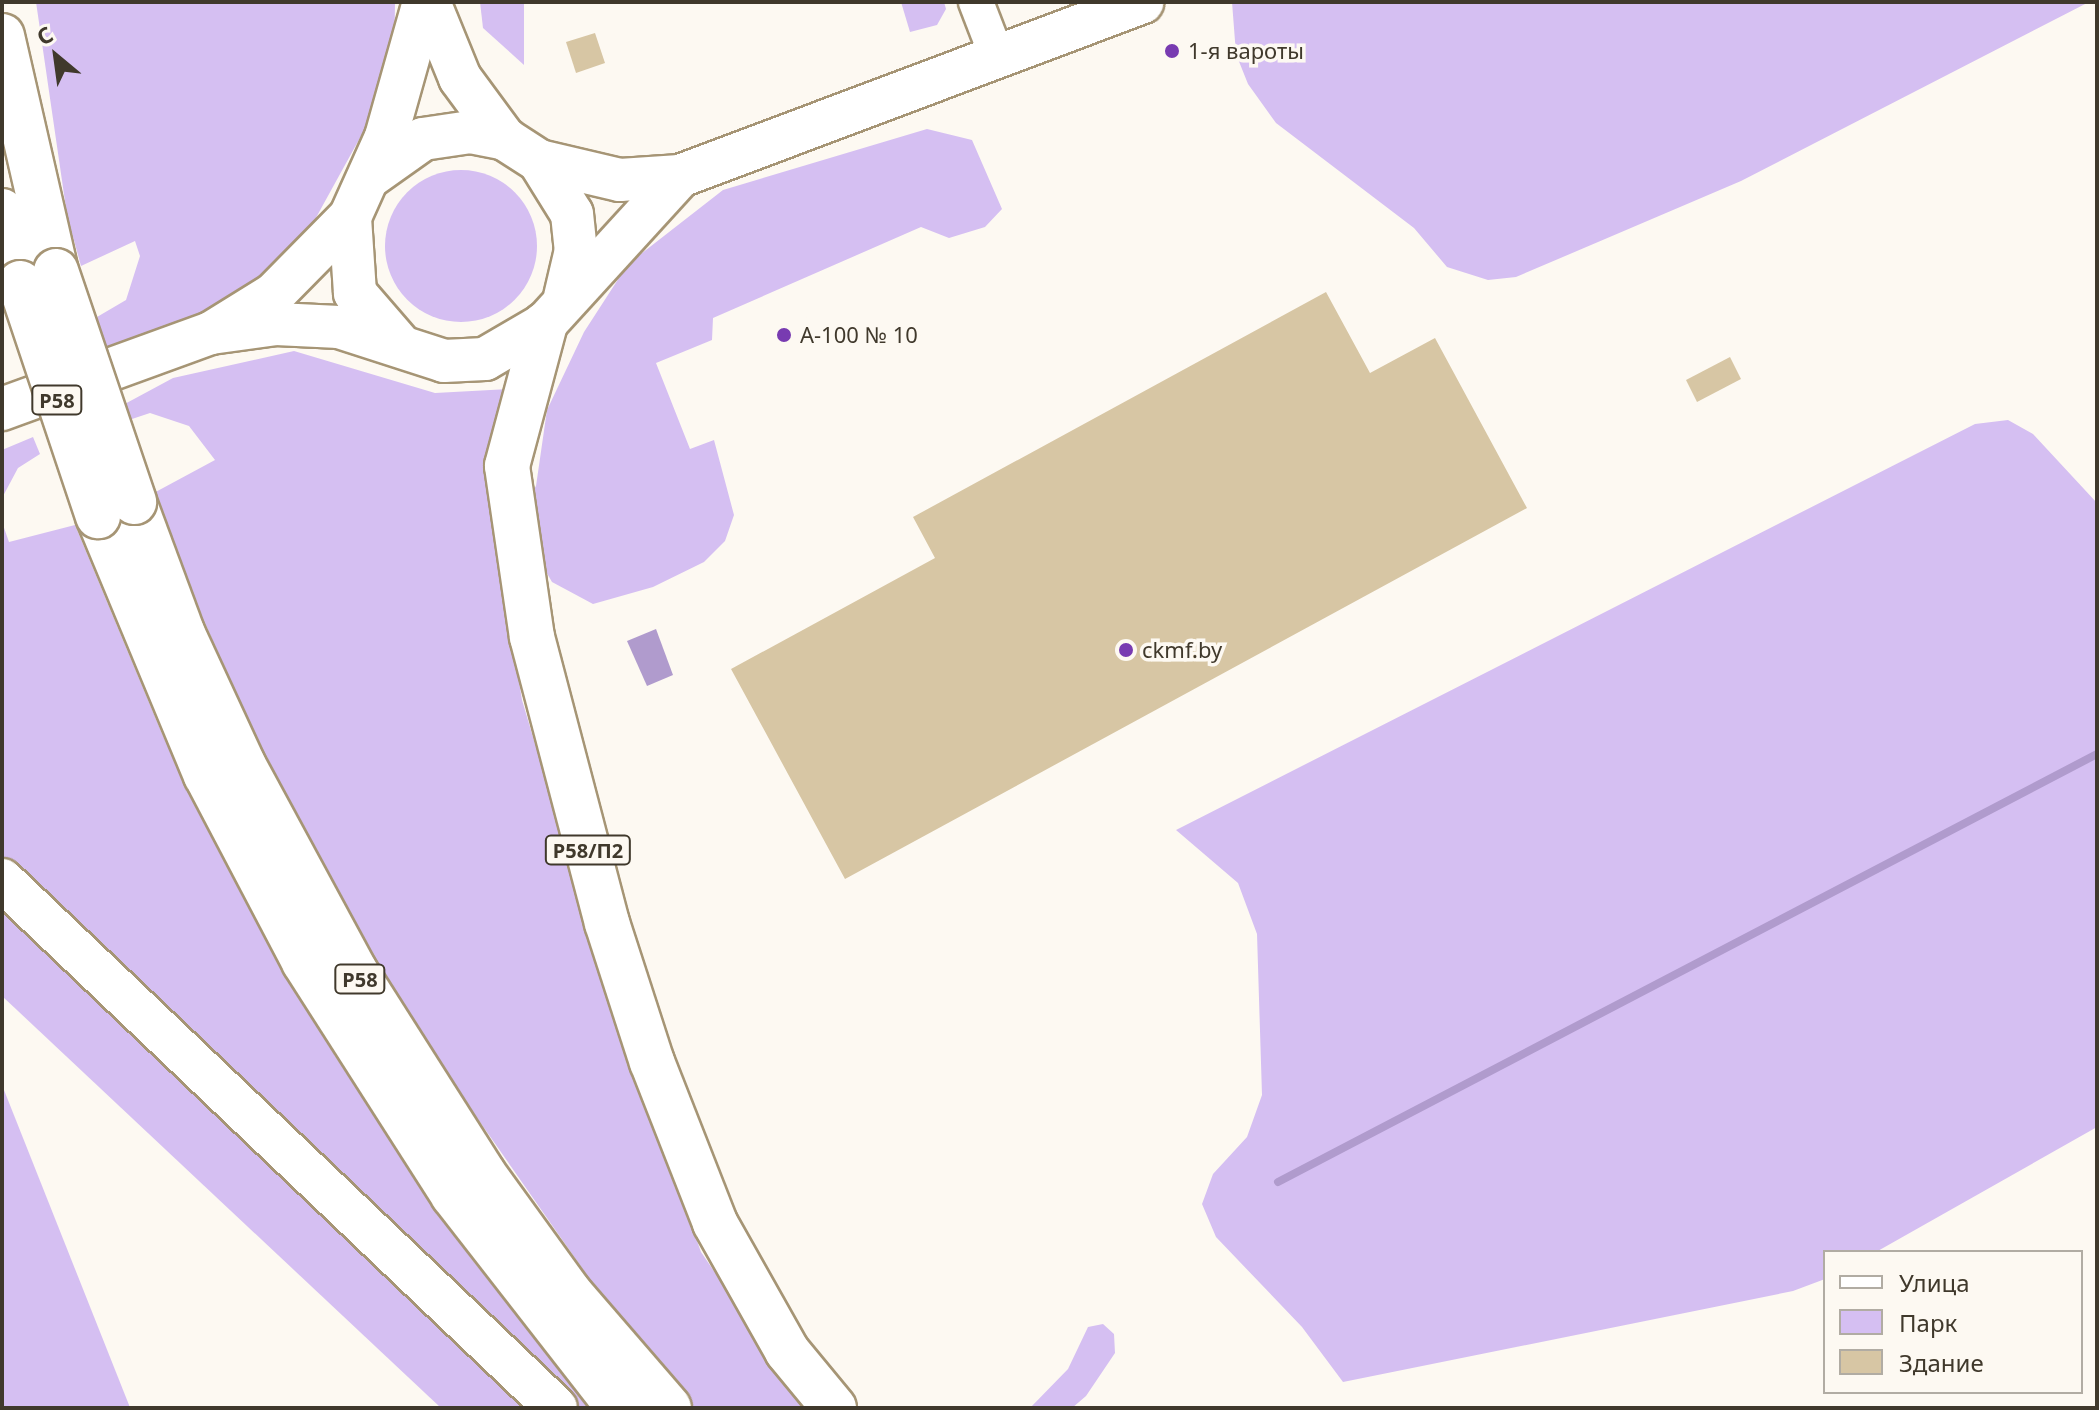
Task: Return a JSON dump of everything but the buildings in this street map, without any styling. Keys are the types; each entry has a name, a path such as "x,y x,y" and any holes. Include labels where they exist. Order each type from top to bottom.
{"highway":[{"name":"Р58","path":"2,36 38,277"},
{"name":"Р58","path":"2,211 38,277 206,775 304,962 453,1195 619,1408"},
{"name":"Р58/П2","path":"555,311 507,466 532,637 603,908 652,1062 715,1223 787,1351 834,1408"},
{"name":"Р58","path":"116,509 182,632 243,764 355,971 483,1173 569,1292 669,1408"}],"main road":[{"name":"Р58/П2","path":"426,2 460,78 505,139 539,161 572,214 576,250 555,311 485,359 444,361 401,346 355,293 349,266 357,200 386,137 426,2"},
{"path":"539,161 620,180 680,176 998,59 1142,2"},
{"name":"Р58/П2","path":"357,200 393,155 423,139 470,132 505,139"},
{"path":"555,311 680,176"},
{"path":"2,409 211,333 274,294 357,200"},
{"path":"211,333 276,324 339,327 401,346"},
{"path":"2,880 556,1408"}],"street":[{"path":"976,2 998,59"}],"green space":[{"path":"36,2 395,2 394,76 296,254 211,313 107,350 97,317 126,300 140,256 135,241 81,266 67,215"},
{"path":"480,2 524,2 524,65 483,28"},
{"path":"901,2 944,2 946,9 937,25 910,32"},
{"path":"1232,2 2089,2 1741,181 1516,277 1488,280 1447,267 1414,228 1276,123 1248,84 1236,54"},
{"path":"927,129 972,140 1002,209 985,227 949,238 921,227 713,318 712,340 656,363 690,449 714,440 734,515 725,541 704,562 653,587 593,604 552,582 525,535 526,502 536,486 547,410 584,332 628,264 723,190"},
{"path":"461,170 490,176 515,192 531,217 537,246 531,275 515,300 490,316 461,322 432,316 407,300 391,275 385,246 391,217 407,192 432,176"},
{"path":"294,351 435,393 509,389 490,502 522,700 612,1003 701,1252 807,1408 689,1408 654,1371 410,1022 265,763 150,495 215,460 189,426 150,413 126,421 121,406 173,378"},
{"path":"2008,420 2033,434 2097,503 2097,1127 1880,1250 1823,1250 1823,1280 1793,1291 1343,1382 1302,1327 1216,1237 1202,1204 1213,1174 1247,1137 1262,1095 1257,934 1238,883 1176,830 1975,424"},
{"path":"33,437 40,454 18,468 2,498 2,450"},
{"path":"2,522 9,542 75,525 163,736 335,1056 473,1261 593,1408 573,1408 2,858"},
{"path":"2,906 537,1408 441,1408 2,996"},
{"path":"2,1085 129,1405 130,1408 2,1408"},
{"path":"1103,1324 1114,1334 1115,1353 1086,1396 1072,1408 1030,1408 1068,1369 1088,1327"}],"shaded area":[{"path":"656,629 673,675 647,686 627,641"}],"waterway":[{"path":"1278,1182 2097,754"}],"place":[{"name":"1-я вароты","path":"1172,51"},
{"name":"А-100 № 10","path":"784,335"},
{"name":"ckmf.by","path":"1126,650"}]}
